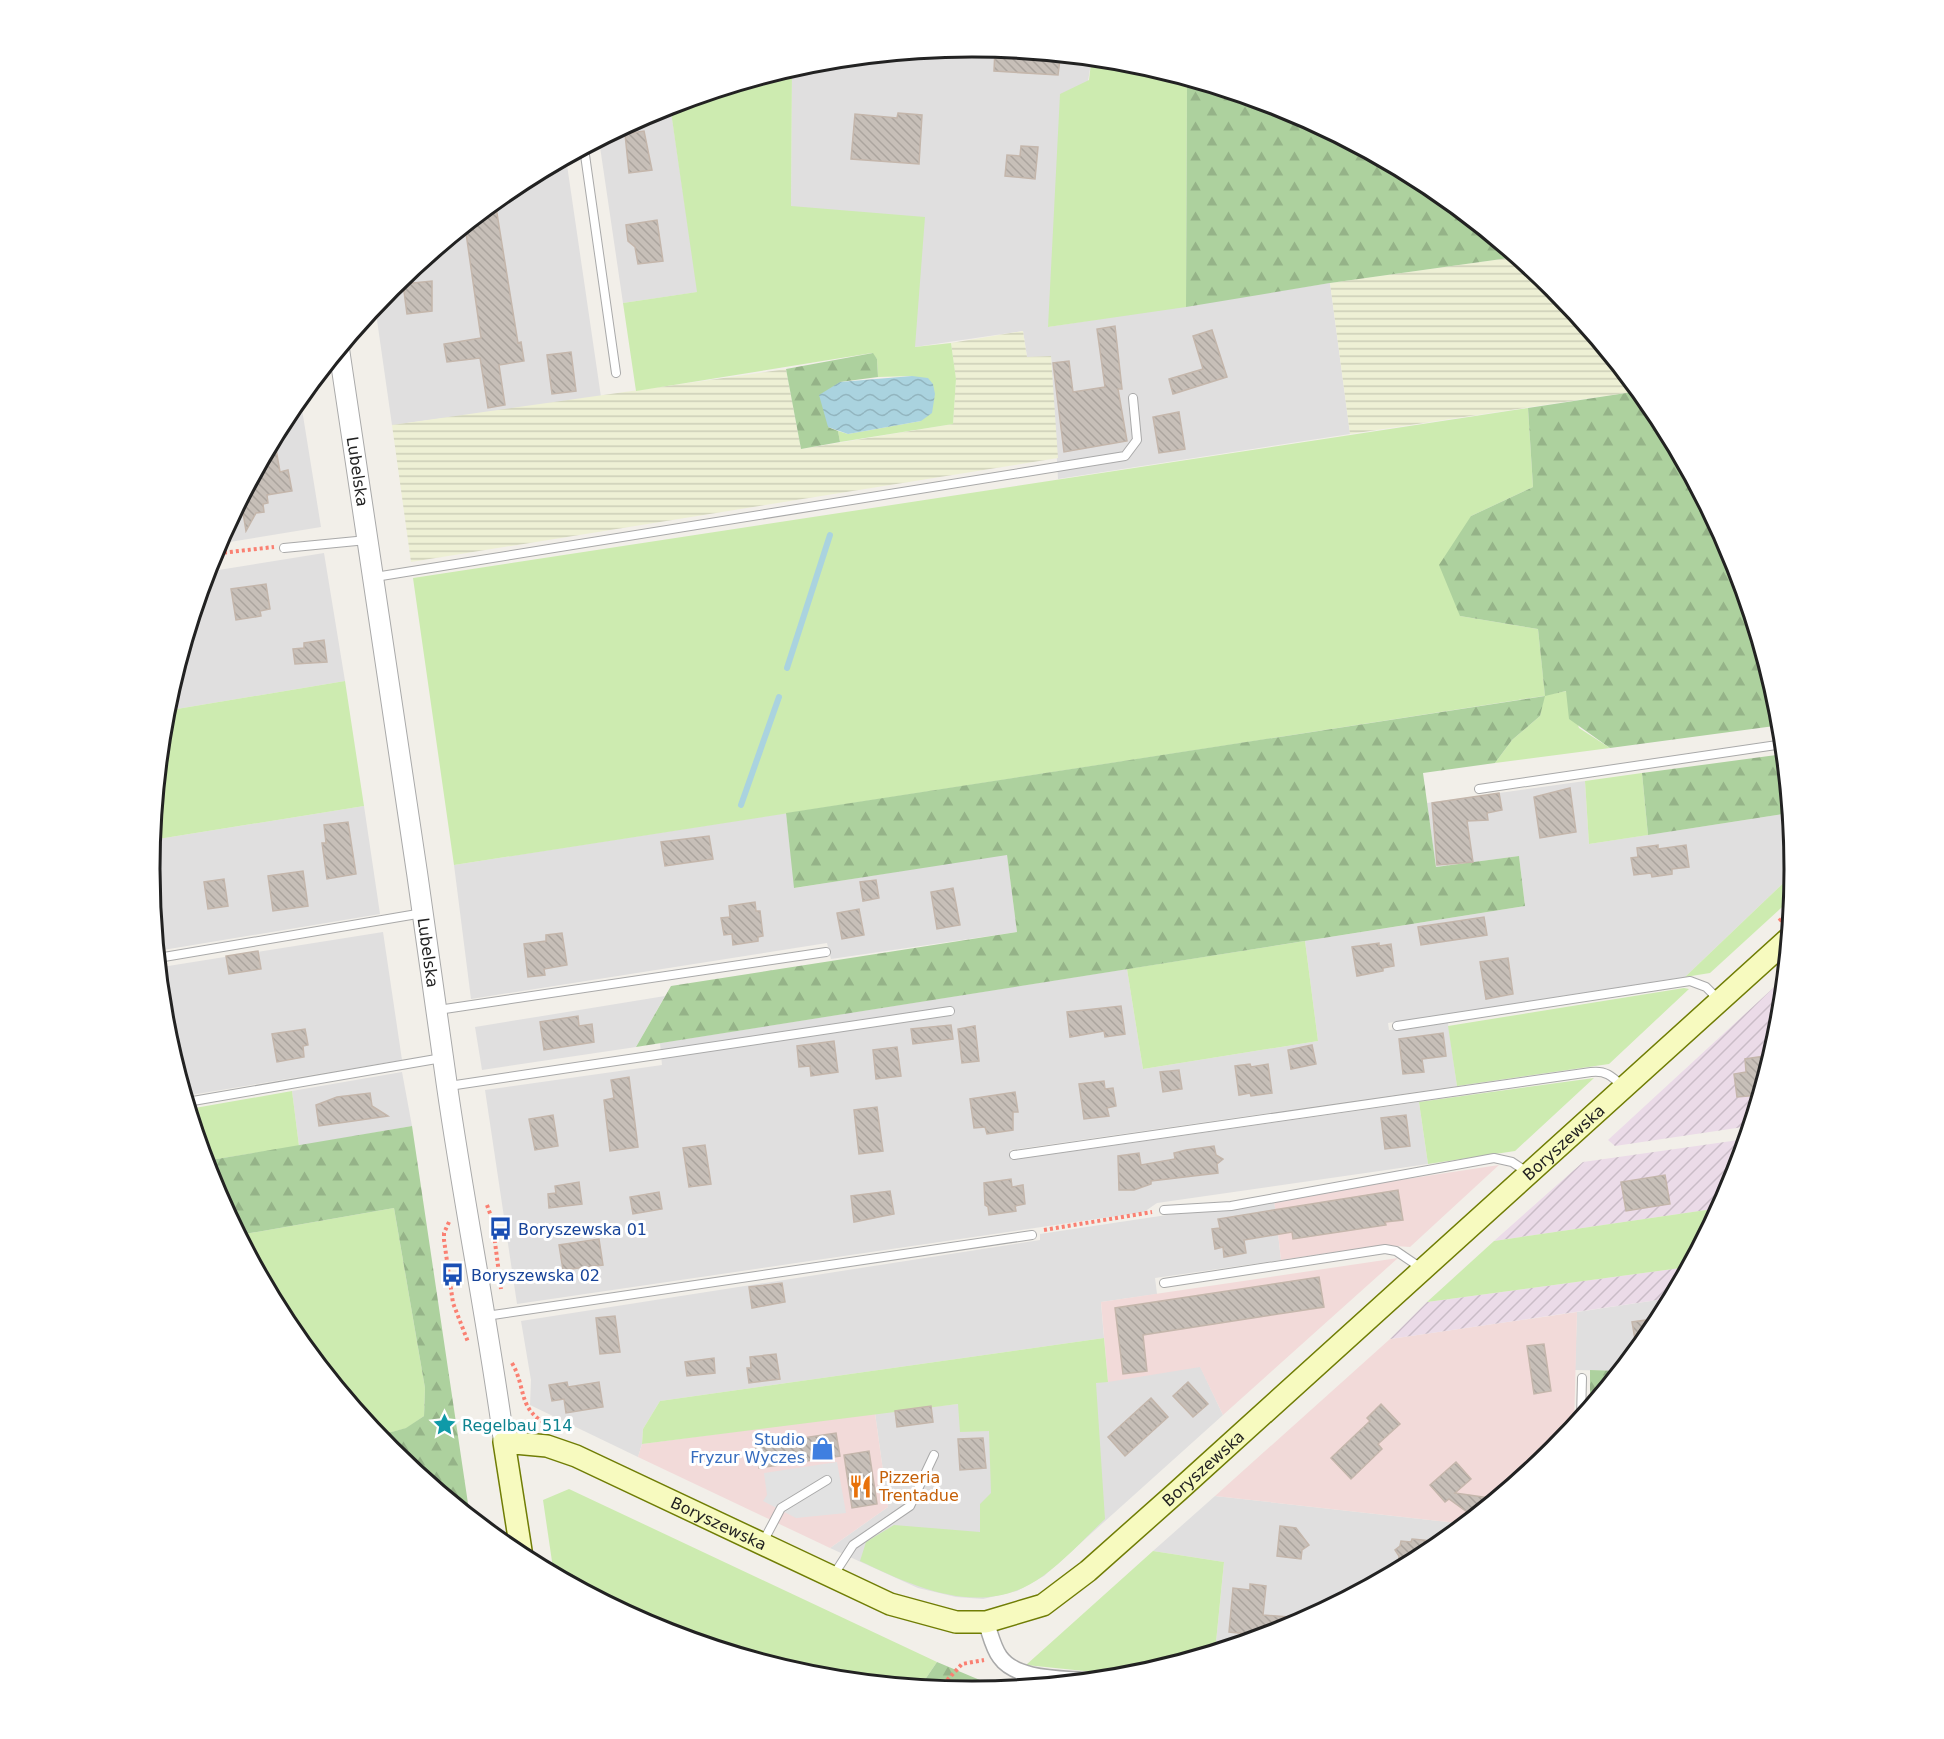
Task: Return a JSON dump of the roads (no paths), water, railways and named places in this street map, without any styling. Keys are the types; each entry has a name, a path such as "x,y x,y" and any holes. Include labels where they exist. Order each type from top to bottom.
{"main road":[{"name":"Boryszewska","path":"504,1442 530,1443 560,1449 832,1577 921,1614 956,1623 986,1622 1035,1608 1066,1589 1530,1174 1720,1001 1781,932"},
{"name":"Lubelska","path":"504,1442 520,1544"}],"street":[{"name":"Lubelska","path":"341,359 425,913 447,1086 486,1316 504,1442"},
{"path":"986,1622 999,1656 1007,1665 1020,1672 1058,1677"}],"lane":[{"path":"585,156 616,373"},
{"path":"375,577 1125,456 1137,440 1133,398"},
{"path":"284,548 369,540"},
{"path":"1479,789 1775,745"},
{"path":"164,957 425,913"},
{"path":"438,1010 826,952"},
{"path":"1398,1026 1690,981 1706,987 1720,1001"},
{"path":"447,1086 950,1011"},
{"path":"194,1101 444,1058"},
{"path":"1014,1155 1590,1072 1600,1071 1611,1075 1623,1088"},
{"path":"1164,1210 1231,1206 1494,1158 1512,1162 1530,1174"},
{"path":"486,1316 1032,1235"},
{"path":"1164,1283 1385,1249 1396,1251 1423,1269"},
{"path":"1581,1407 1582,1378"},
{"path":"832,1577 852,1545 910,1506 934,1455"},
{"path":"762,1544 781,1508 827,1480"}],"water":[{"path":"912,376 928,378 933,384 935,394 932,413 921,421 848,434 828,427 819,395 840,382"}],"waterway":[{"path":"787,668 830,535"},
{"path":"741,805 779,697"}],"place":[{"name":"Boryszewska 01","path":"500,1229"},
{"name":"Boryszewska 02","path":"453,1275"},
{"name":"Regelbau 514","path":"444,1425"},
{"name":"Studio Fryzur Wyczes","path":"823,1448"},
{"name":"Pizzeria Trentadue","path":"861,1486"}]}
